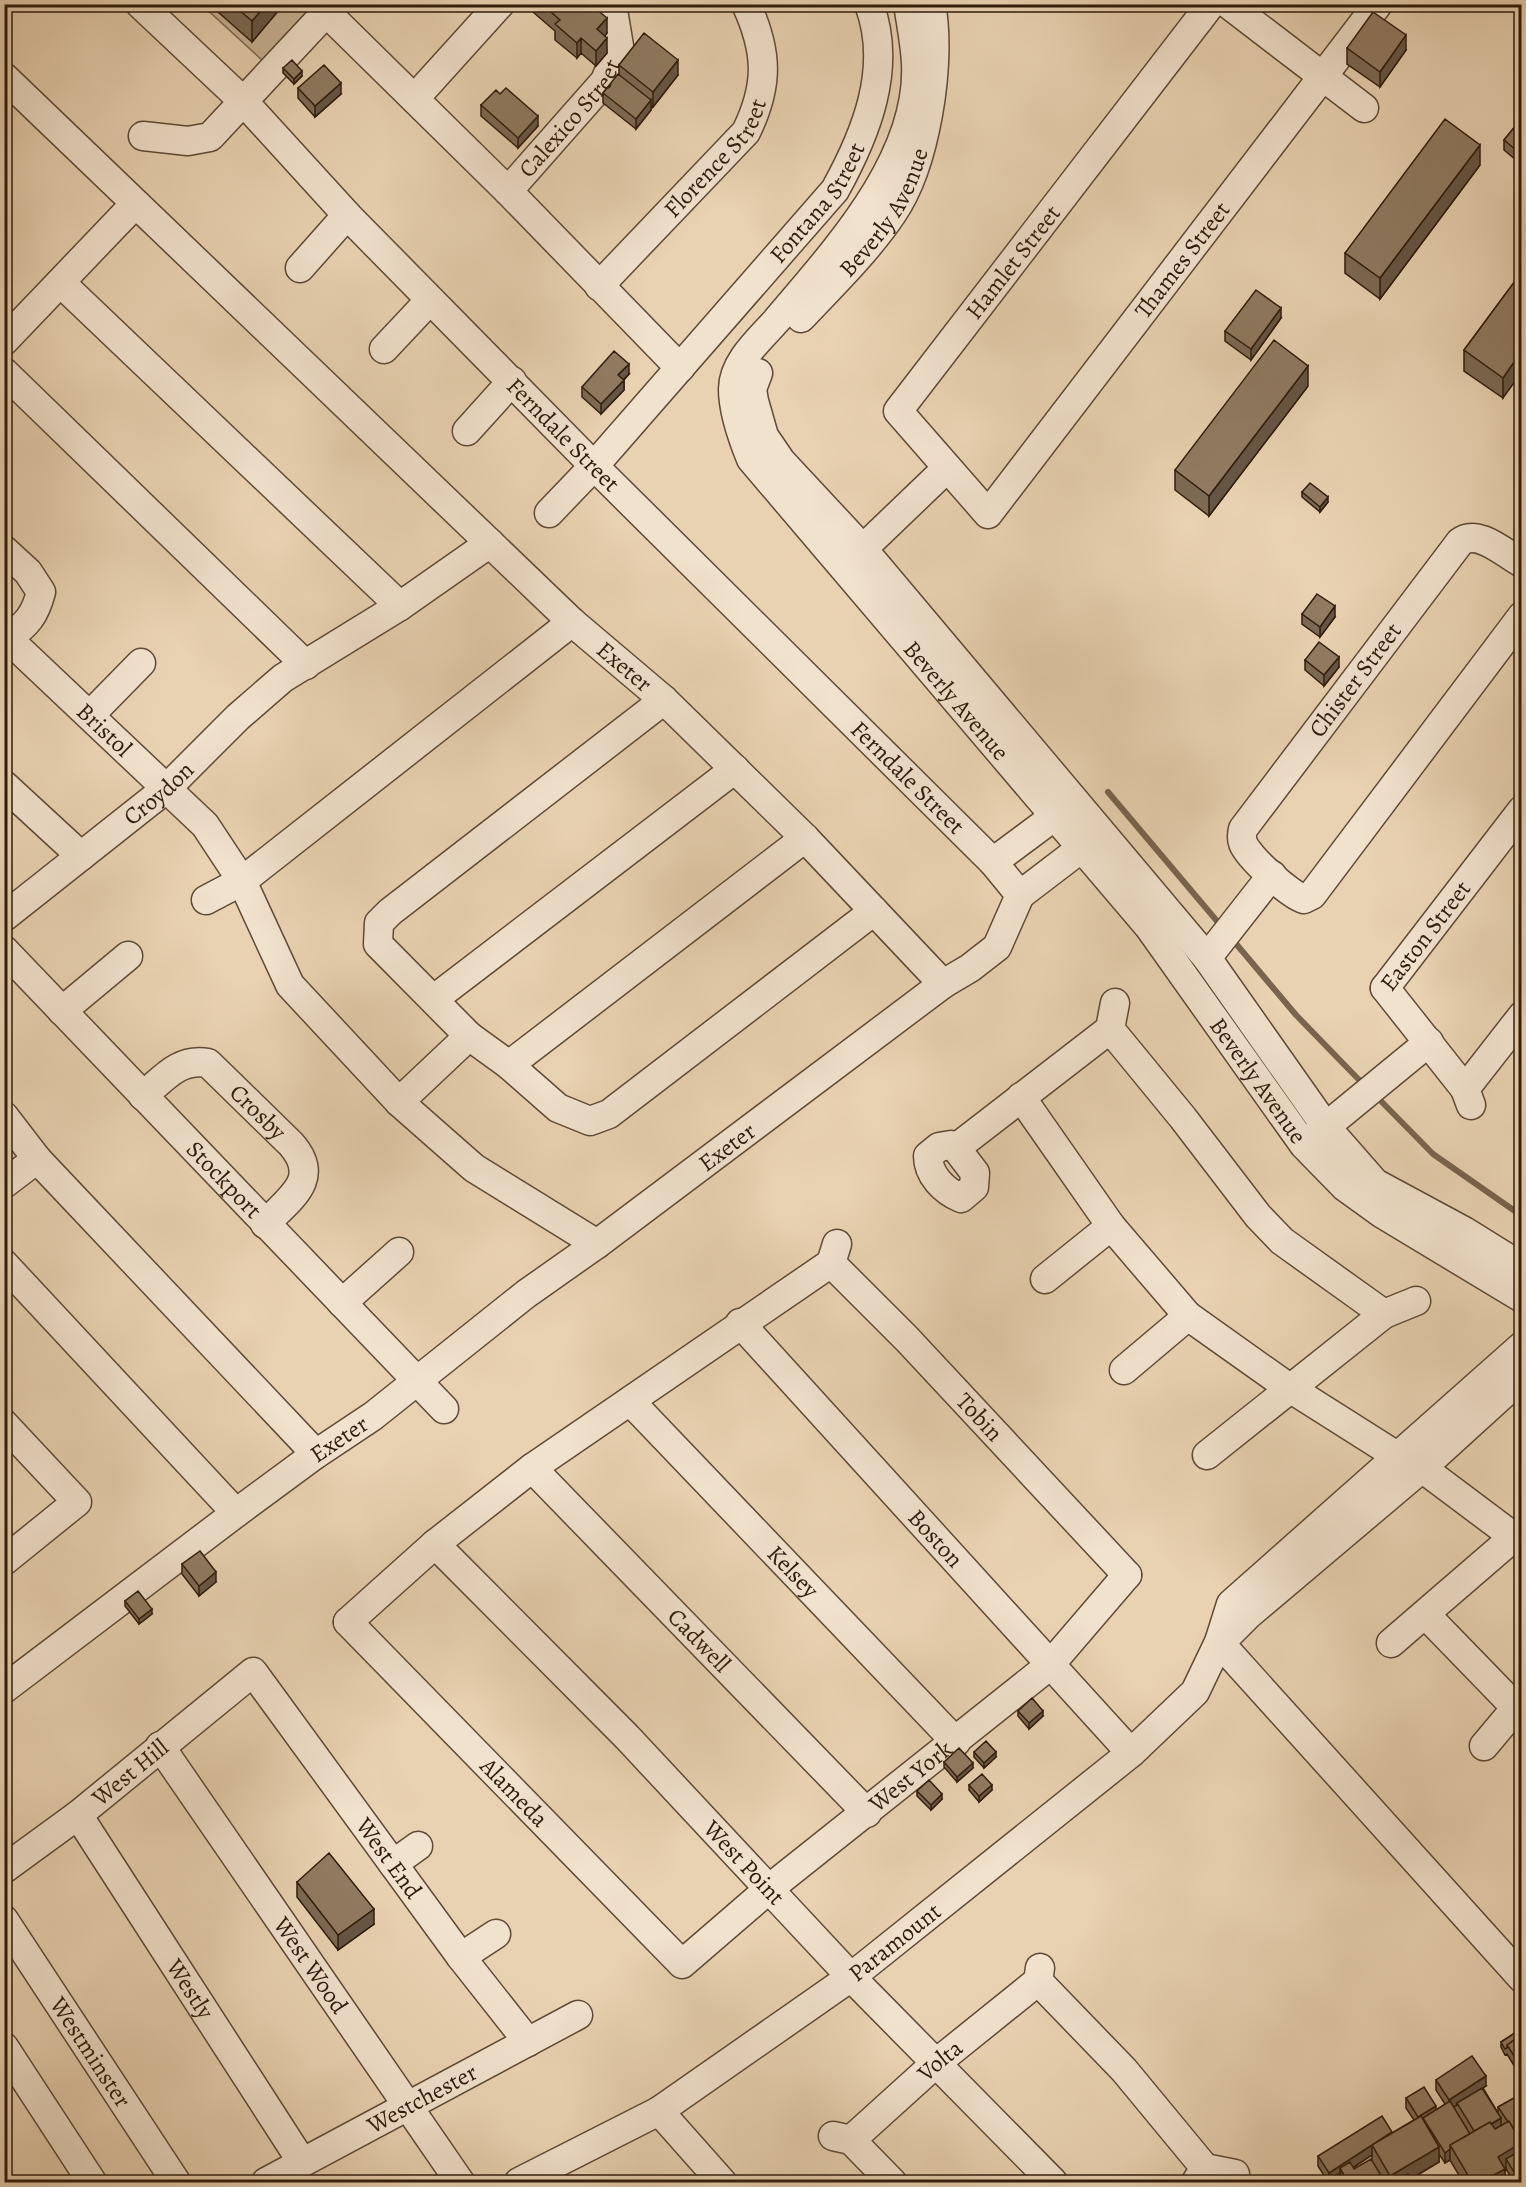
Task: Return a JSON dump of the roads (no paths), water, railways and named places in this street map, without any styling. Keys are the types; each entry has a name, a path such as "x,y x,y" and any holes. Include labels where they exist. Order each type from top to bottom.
{"street":[{"name":"Ferndale Street","path":"140,4 243,101 430,300 993,862 1020,895"},
{"path":"415,98 500,4"},
{"name":"Calexico Street","path":"508,190 605,81 619,46 612,4"},
{"name":"Florence Street","path":"599,286 746,132 759,106 764,73 759,33 746,4"},
{"name":"Fontana Street","path":"549,513 594,466 835,190 856,152 873,108 877,65 874,19 869,4"},
{"name":"Beverly Avenue","path":"853,558 751,459 738,428 733,388 738,370 750,349 846,237 880,187 893,160 910,113 916,65 908,4"},
{"name":"Beverly Avenue","path":"931,4 934,21 933,83 928,113 908,186 892,214 768,356 752,389 764,436 853,558 1091,841 1149,927 1304,1145 1345,1187 1381,1213 1521,1298"},
{"name":"Hamlet Street","path":"988,514 897,411 1211,4"},
{"path":"1228,4 1364,108"},
{"name":"Thames Street","path":"988,514 1378,4"},
{"path":"143,136 188,141 210,137 330,9 680,368"},
{"name":"Exeter","path":"4,78 572,622 664,700 804,838 943,984 597,1244 526,1294 373,1416 316,1454 6,1685"},
{"path":"4,341 135,204"},
{"path":"300,268 347,214"},
{"path":"61,283 400,606"},
{"path":"384,349 430,300"},
{"path":"4,372 306,665"},
{"path":"467,431 512,381"},
{"path":"853,558 946,469"},
{"name":"Chister Street","path":"1521,563 1475,537 1466,537 1454,548 1243,829 1241,838 1246,850 1298,897 1304,898 1312,895 1521,616"},
{"name":"Croydon","path":"4,917 167,788 265,692 400,606 490,543"},
{"path":"4,550 28,572 40,592 36,611 26,625 6,636"},
{"path":"206,900 242,881 572,622"},
{"name":"Bristol","path":"6,636 206,825 242,881 290,985 399,1102 474,1168 597,1244"},
{"path":"91,714 141,663"},
{"path":"664,700 379,923 378,944 469,1036 509,1065 558,1108 590,1121 609,1114 874,911"},
{"path":"434,999 735,769"},
{"path":"4,785 81,856"},
{"path":"993,862 1065,809"},
{"name":"Easton Street","path":"1521,810 1381,987 1429,1042 1468,1097 1521,1016"},
{"path":"509,1065 804,838"},
{"path":"943,984 970,968 998,946 1020,895 1091,841"},
{"name":"Beverly Avenue","path":"1091,841 1213,951 1326,1127 1376,1183 1518,1257"},
{"path":"1213,951 1272,875"},
{"name":"Stockport","path":"4,950 444,1409"},
{"path":"62,1011 128,956"},
{"path":"957,1148 1022,1097 1113,1016 1183,1118 1258,1216 1282,1242 1384,1314"},
{"path":"399,1102 469,1036"},
{"path":"1304,1145 1429,1042"},
{"name":"Crosby","path":"143,1096 179,1065 195,1060 208,1063 291,1144 301,1155 305,1167 303,1183 265,1224"},
{"path":"1022,1097 1111,1226 1188,1316 1288,1388 1409,1462 1519,1536 1391,1643"},
{"path":"4,1116 37,1159 316,1454"},
{"path":"4,1184 37,1159"},
{"path":"1045,1280 1111,1226"},
{"path":"342,1303 399,1252"},
{"name":"Tobin","path":"740,1323 834,1253 914,1333 1065,1493 1137,1576"},
{"path":"4,1264 236,1513"},
{"path":"1206,1455 1384,1314 1416,1300"},
{"path":"1124,1370 1188,1316"},
{"path":"435,1544 532,1468 740,1323"},
{"name":"Boston","path":"740,1323 1050,1666 1131,1752"},
{"path":"1409,1462 1521,1346"},
{"path":"1409,1462 1521,1377"},
{"name":"Kelsey","path":"630,1401 956,1742"},
{"path":"4,1424 77,1502 4,1561"},
{"name":"Paramount","path":"519,2182 659,2111 851,1977 1131,1752 1194,1692 1220,1642 1231,1604 1409,1462"},
{"name":"Cadwell","path":"532,1468 867,1813"},
{"name":"Alameda","path":"435,1544 341,1620 682,1964"},
{"name":"West Point","path":"435,1544 627,1737 851,1977 1053,2182"},
{"name":"West York","path":"682,1964 770,1888 1050,1666 1137,1576"},
{"path":"1426,1615 1518,1712 1484,1746"},
{"path":"1220,1642 1521,1978"},
{"name":"West Hill","path":"4,1869 78,1815 253,1672"},
{"name":"West End","path":"253,1672 461,1957 528,2042"},
{"name":"West Wood","path":"160,1746 460,2182"},
{"name":"Westly","path":"78,1815 302,2162"},
{"path":"393,1864 418,1846"},
{"name":"Westminster","path":"4,1920 176,2182"},
{"path":"461,1957 495,1934"},
{"name":"Volta","path":"892,2182 842,2138 935,2064 1039,1974 1124,2070 1201,2175"},
{"name":"Westchester","path":"266,2182 578,2015"},
{"path":"4,2047 92,2182"},
{"path":"659,2111 722,2182"},
{"path":"1201,2175 1235,2174"}],"waterway":[{"path":"1108,792 1222,927"},
{"path":"1232,939 1296,1015 1364,1085"},
{"path":"1376,1096 1433,1154 1522,1216"}]}
